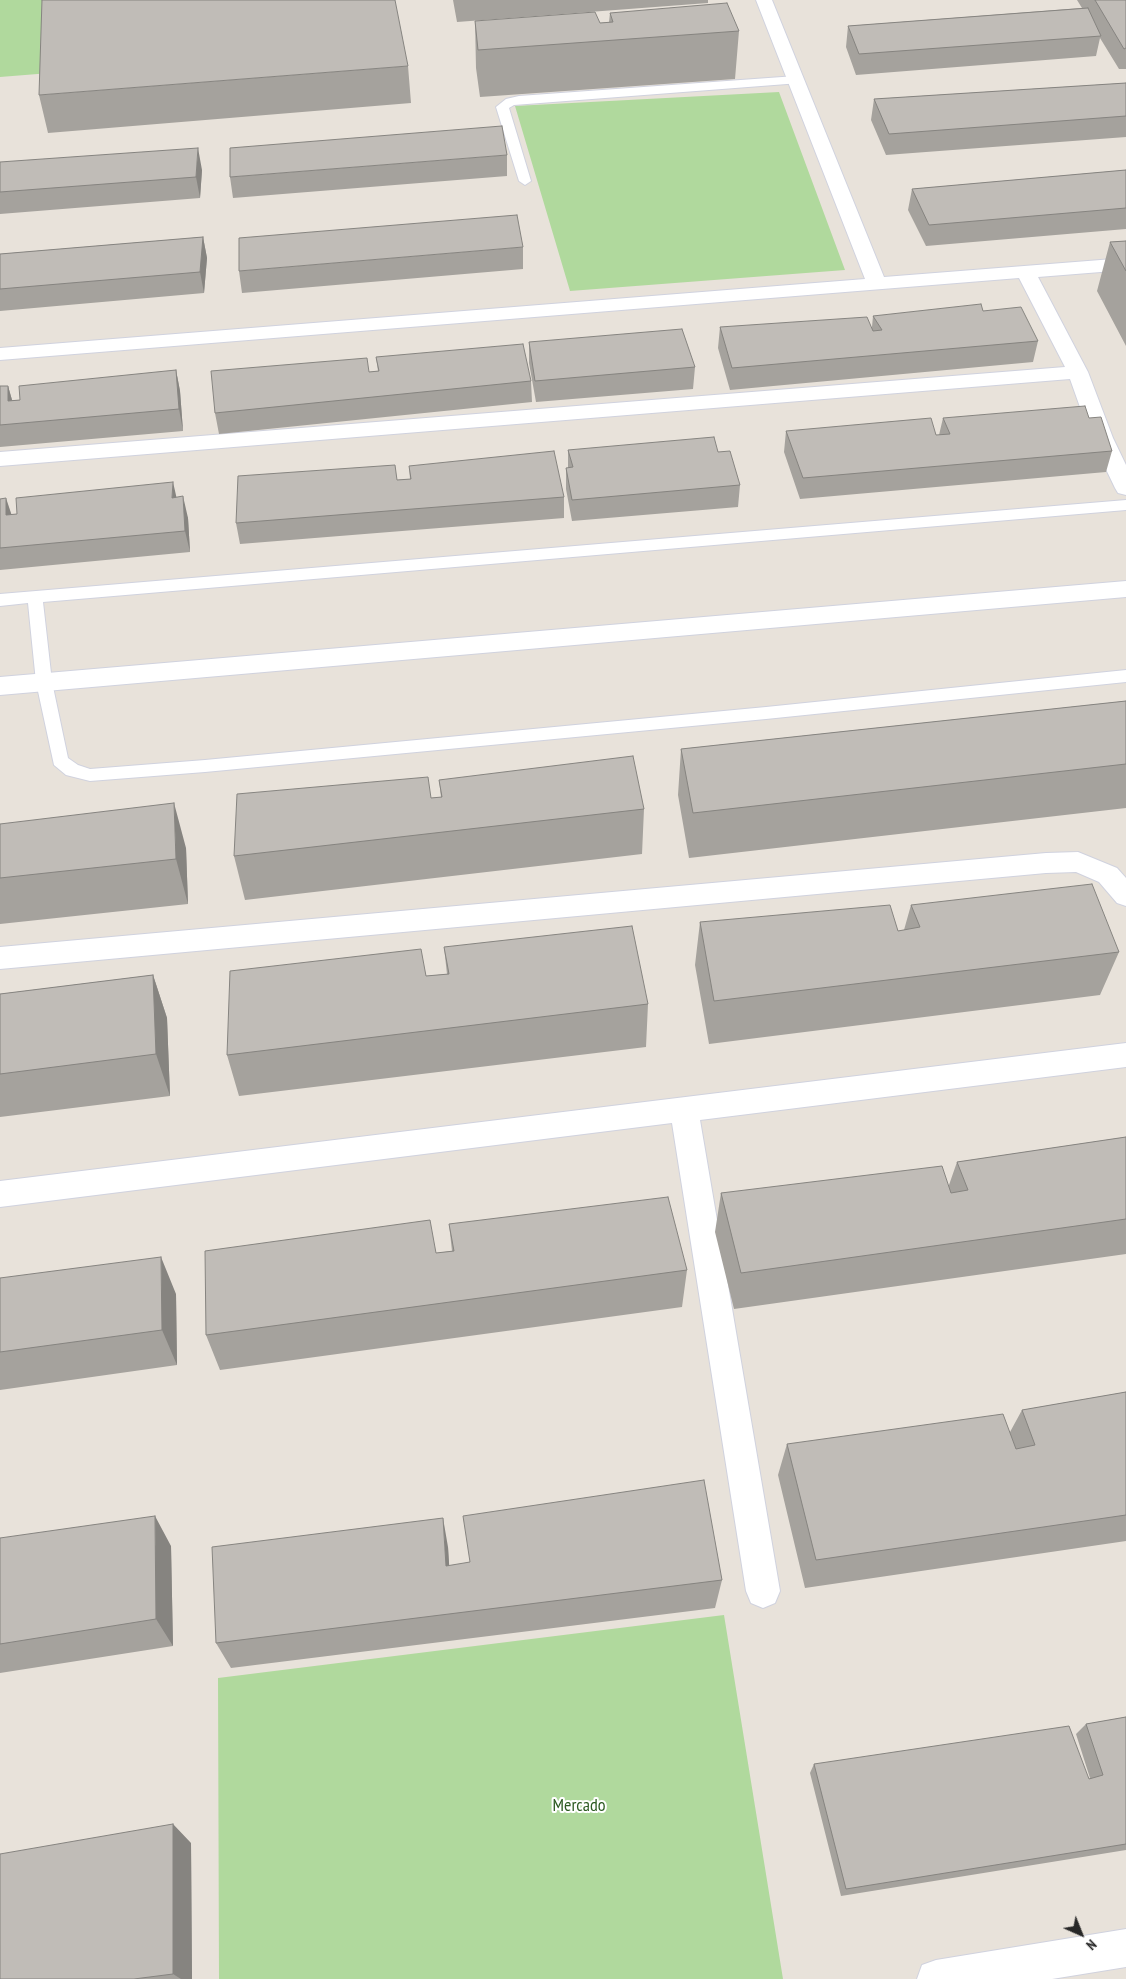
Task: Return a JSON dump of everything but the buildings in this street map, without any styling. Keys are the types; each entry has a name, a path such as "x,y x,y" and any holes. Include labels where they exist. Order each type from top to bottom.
{"street":[{"path":"764,0 877,284"},
{"path":"0,354 1126,264"},
{"path":"1026,272 1078,372 1102,438 1126,488"},
{"path":"0,459 1078,372"},
{"path":"0,686 1126,590"},
{"path":"0,958 1046,863 1078,862 1108,875 1126,896"},
{"path":"0,1194 1126,1055"},
{"path":"684,1109 763,1591"},
{"path":"936,1979 1126,1948"}],"lane":[{"path":"525,181 502,107 510,102 796,80"},
{"path":"0,600 1126,505"},
{"path":"35,598 44,682 60,761 72,770 90,774 205,766 756,714 1126,676"}],"green space":[{"path":"0,0 52,0 50,73 0,77"},
{"path":"779,92 845,270 570,291 515,106"},
{"name":"Mercado","path":"724,1615 783,1979 219,1979 218,1678"}]}
